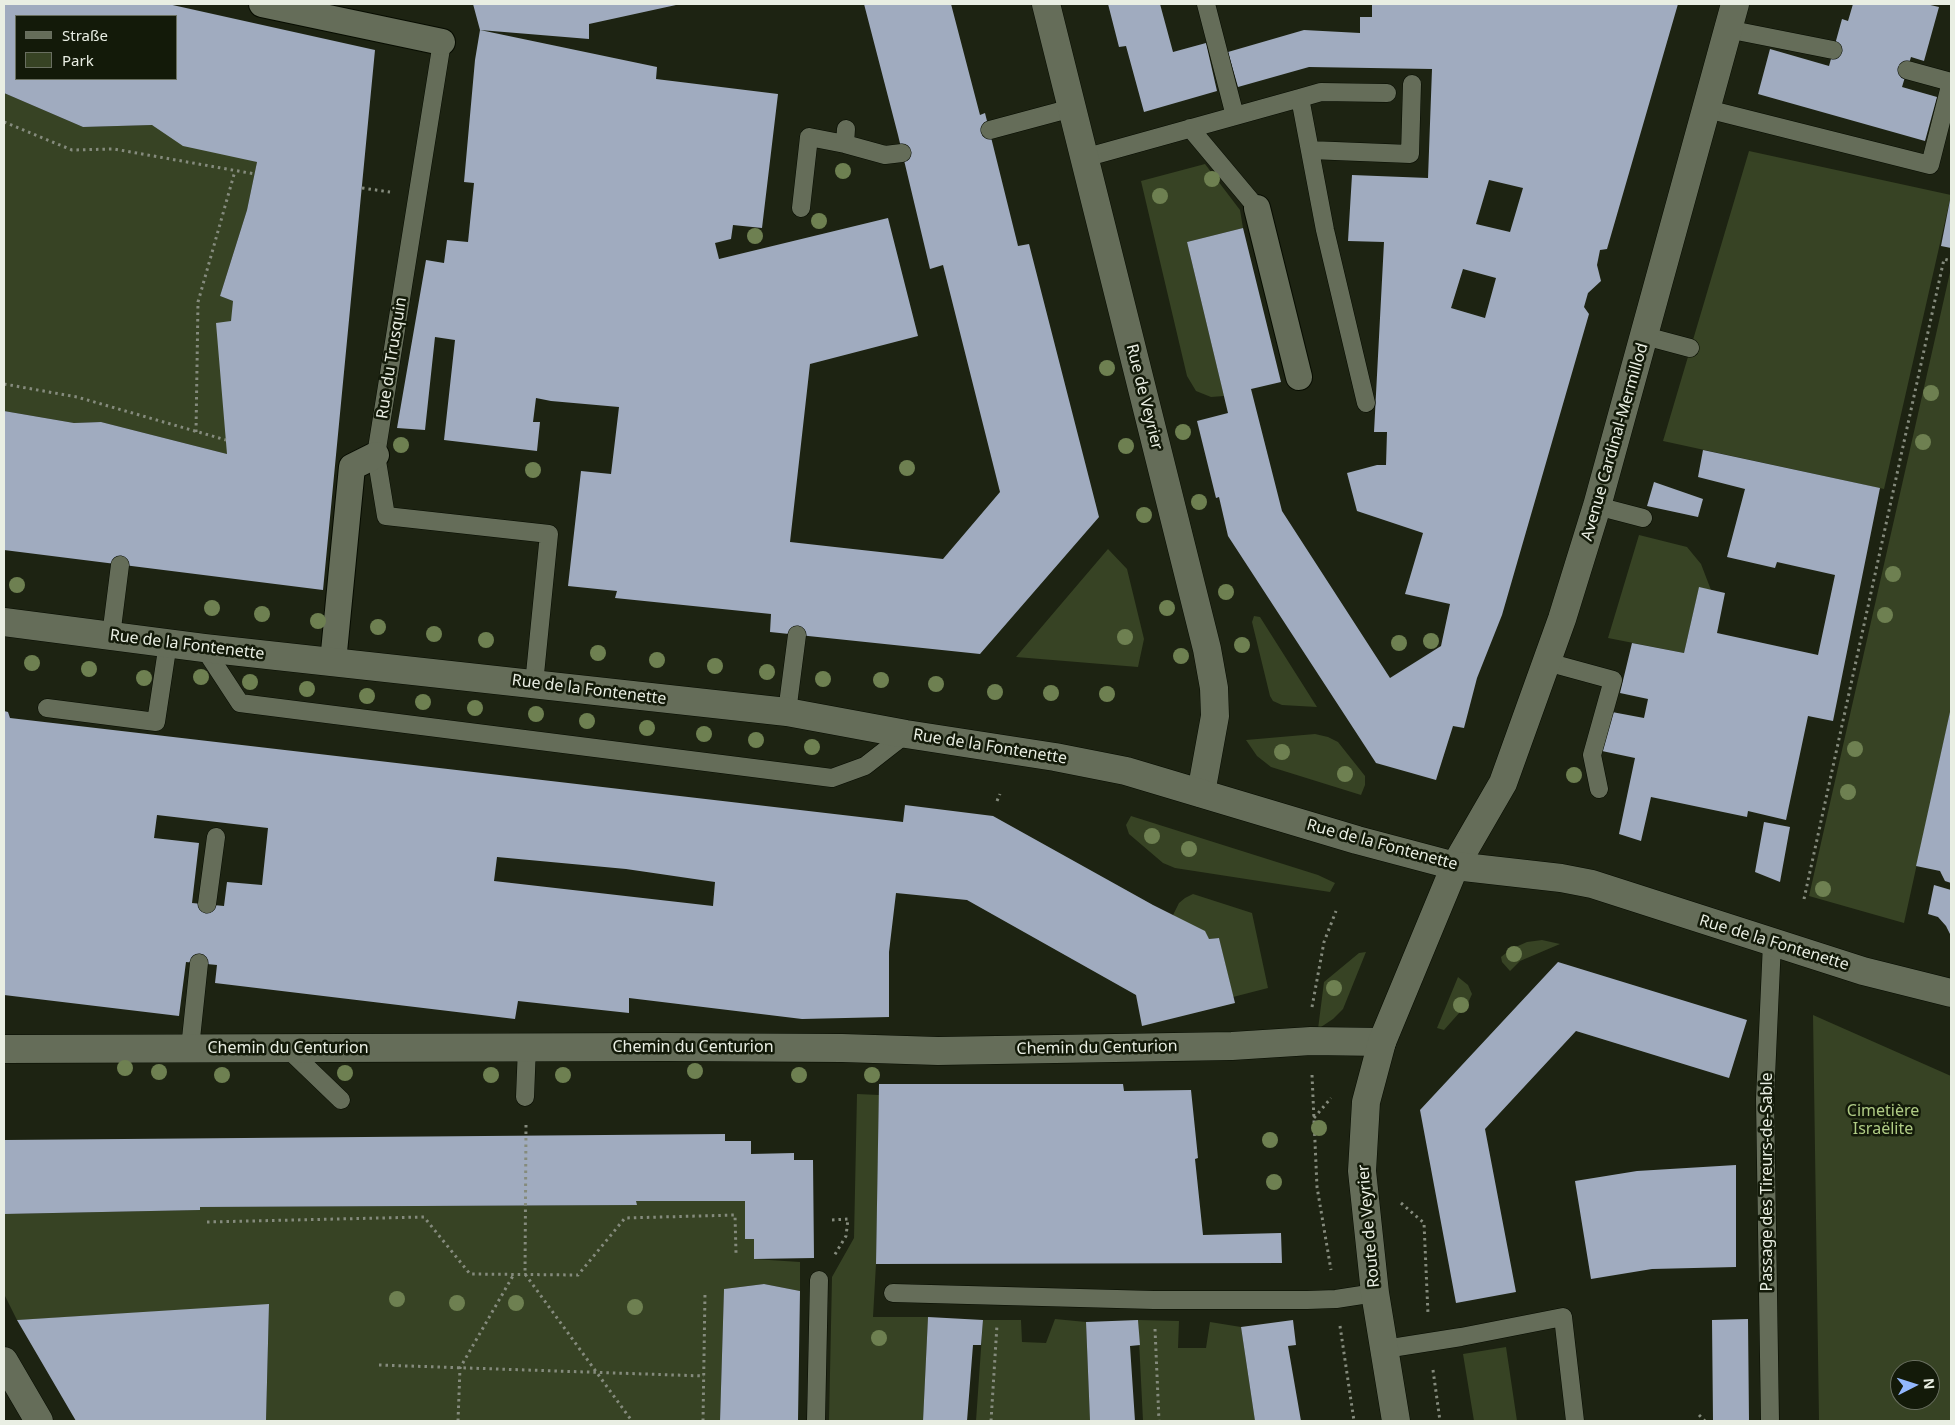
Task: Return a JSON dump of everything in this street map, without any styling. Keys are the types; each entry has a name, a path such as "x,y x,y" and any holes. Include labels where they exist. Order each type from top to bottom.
{"street":[{"path":"262,4 442,42"},
{"name":"Rue de Veyrier","path":"1046,4 1211,673 1215,716 1201,793"},
{"name":"Avenue Cardinal-Mermillod","path":"1455,866 1503,783 1547,662 1597,506 1731,16"},
{"path":"1257,208 1299,377"},
{"path":"333,662 352,467 376,455"},
{"name":"Rue de la Fontenette","path":"4,622 204,648 787,712 906,734 1092,764 1126,771 1357,840 1455,866 1561,878 1592,884 1863,971 1951,993"},
{"name":"Route de Veyrier","path":"1396,1421 1375,1293 1362,1171 1366,1102 1382,1042 1455,866"},
{"name":"Chemin du Centurion","path":"4,1049 527,1047 832,1048 938,1052 1232,1046 1311,1041 1382,1042"},
{"path":"4,1361 39,1421"}],"lane":[{"path":"1206,4 1235,116"},
{"path":"1731,16 1833,50"},
{"name":"Rue du Trusquin","path":"442,42 376,455 386,516 549,534 534,684"},
{"path":"1707,109 1930,165 1951,82 1907,70"},
{"path":"1310,150 1410,154 1412,84"},
{"path":"1084,158 1321,92 1387,93"},
{"path":"1300,98 1325,230 1366,403"},
{"path":"990,130 1072,108"},
{"path":"1190,128 1257,208"},
{"path":"801,208 809,137 846,136 885,155 902,153"},
{"path":"1645,336 1690,348"},
{"path":"1597,506 1644,518"},
{"path":"111,636 120,565"},
{"path":"787,712 797,635"},
{"path":"47,708 156,722 168,643"},
{"path":"204,648 240,703 832,778 865,766 906,734"},
{"path":"1547,662 1613,680 1592,755 1599,789"},
{"path":"206,904 216,837"},
{"name":"Passage des Tireurs-de-Sable","path":"1770,1421 1764,1099 1772,943"},
{"path":"190,1048 199,963"},
{"path":"525,1097 527,1047"},
{"path":"288,1048 341,1100"},
{"path":"816,1421 819,1280"},
{"path":"893,1293 1154,1300 1336,1300 1375,1293"},
{"path":"1385,1349 1461,1337 1563,1317 1575,1421"}],"path":[{"path":"4,122 72,150 114,150 255,174"},
{"path":"196,432 198,302 235,171"},
{"path":"1804,899 1944,259 1951,261"},
{"path":"4,384 77,397 226,440"},
{"path":"997,801 1000,794"},
{"path":"1313,1000 1324,942 1336,911"},
{"path":"1311,1041 1317,1187 1354,1421"},
{"path":"525,1097 525,1274 632,1421"},
{"path":"207,1222 424,1217 470,1274 578,1275 625,1218 734,1215 736,1253"},
{"path":"819,1280 846,1236 848,1220 832,1220"},
{"path":"458,1421 460,1368 514,1274"},
{"path":"703,1421 705,1293"},
{"path":"1154,1300 1159,1421"},
{"path":"991,1421 998,1320"},
{"path":"379,1365 704,1376"},
{"path":"1698,1416 1705,1421"}],"green space":[{"path":"4,93 83,127 152,125 257,162 247,210 220,296 233,301 227,454 101,422 74,423 4,411"},
{"path":"1749,151 1951,195 1884,489 1663,441"},
{"path":"1205,164 1240,210 1243,228 1187,242 1224,396 1211,397 1196,391 1187,376 1141,181"},
{"path":"1951,268 1951,709 1904,923 1809,896"},
{"path":"1639,535 1687,547 1701,564 1711,590 1699,588 1684,653 1608,638"},
{"path":"1108,549 1127,569 1144,639 1138,667 1016,657"},
{"path":"1254,616 1260,617 1317,707 1282,705 1273,701 1270,696 1252,622"},
{"path":"1315,734 1338,742 1365,776 1365,785 1361,795 1271,767 1257,756 1246,740"},
{"path":"1131,816 1318,875 1335,883 1330,892 1175,868 1163,863 1129,834 1126,825"},
{"path":"1193,894 1252,913 1268,988 1233,997 1219,938 1209,939 1173,915 1179,903"},
{"path":"1542,940 1560,944 1520,961 1510,971 1502,962 1501,957 1511,949 1527,942"},
{"path":"1366,952 1343,1009 1333,1019 1318,1029 1324,982 1359,953"},
{"path":"1458,977 1468,985 1472,994 1468,1003 1444,1030 1437,1028"},
{"name":"Cimetière Israëlite","path":"1813,1015 1951,1076 1951,1421 1819,1421"},
{"path":"857,1094 879,1095 876,1264 873,1317 928,1317 923,1421 829,1421 832,1277 854,1238"},
{"path":"636,1201 745,1201 745,1239 754,1239 754,1259 800,1262 800,1291 764,1284 724,1289 720,1421 266,1421 269,1305 17,1320 4,1294 4,1214 199,1210 200,1207 636,1205"},
{"path":"1055,1319 1086,1322 1090,1421 976,1421 983,1320 1021,1320 1022,1342 1046,1343"},
{"path":"1138,1320 1179,1321 1178,1348 1206,1348 1210,1322 1241,1327 1255,1421 1143,1421"},
{"path":"1506,1347 1517,1421 1474,1421 1463,1354"}],"building":[{"path":"4,4 168,4 375,50 323,590 4,550 4,411 74,423 101,422 227,454 216,323 231,321 233,301 220,296 247,210 257,162 183,146 152,125 83,127 4,93"},
{"path":"473,4 676,5 589,24 589,39 480,30"},
{"path":"864,4 951,4 980,115 985,113 1018,246 1029,244 1099,517 980,654 770,632 771,614 615,598 617,591 568,586 581,471 611,474 619,407 536,398 533,422 540,422 537,451 444,440 455,340 435,337 425,430 397,428 426,260 444,263 447,240 468,242 474,183 464,182 475,60 480,30 657,67 656,79 778,94 762,228 733,225 731,239 715,243 719,259 888,218 918,336 810,364 790,542 943,559 1000,492 943,265 930,269"},
{"path":"1108,4 1160,4 1173,52 1206,43 1217,91 1144,112 1126,46 1119,47"},
{"path":"1372,4 1678,4 1607,249 1600,250 1597,265 1601,281 1588,293 1584,307 1589,314 1502,615 1477,678 1464,728 1453,726 1436,780 1376,763 1228,536 1219,497 1216,498 1197,421 1228,413 1187,242 1243,228 1281,382 1251,389 1282,511 1390,678 1441,646 1450,604 1405,594 1423,533 1357,511 1347,473 1377,465 1386,465 1387,432 1374,432 1384,242 1348,241 1352,175 1428,178 1432,69 1309,67 1238,87 1228,52 1304,30 1360,33 1360,17 1372,17","holes":["1489,180 1523,188 1510,232 1476,224","1463,269 1496,278 1485,318 1451,308"]},
{"path":"1853,4 1926,4 1939,7 1924,61 1911,57 1902,87 1937,97 1925,141 1758,94 1770,49 1829,66 1842,19 1848,21"},
{"path":"1951,200 1951,248 1941,246"},
{"path":"1703,450 1880,488 1833,721 1808,716 1786,820 1748,811 1747,817 1651,797 1641,841 1619,834 1635,758 1602,751 1612,712 1644,718 1648,699 1620,693 1632,643 1684,653 1699,587 1725,593 1717,633 1818,655 1835,575 1777,562 1775,568 1727,557 1745,489 1698,477"},
{"path":"1654,482 1703,499 1698,517 1647,506"},
{"path":"4,711 8,712 10,718 903,822 905,805 993,816 1153,905 1205,931 1209,939 1219,938 1235,1003 1142,1026 1136,995 967,900 896,893 889,952 889,1017 802,1019 629,998 629,1013 518,1001 515,1019 215,983 217,965 186,962 179,1016 4,995","holes":["157,815 268,828 262,885 227,882 224,906 192,903 199,843 154,838","497,857 626,869 715,882 713,906 494,881"]},
{"path":"1950,712 1951,883 1945,881 1940,871 1916,866"},
{"path":"1764,822 1790,827 1780,882 1755,872"},
{"path":"1934,885 1951,890 1951,936 1946,926 1938,917 1928,914"},
{"path":"1558,962 1747,1020 1729,1078 1576,1031 1485,1129 1516,1292 1456,1303 1420,1110"},
{"path":"879,1084 1123,1084 1124,1091 1191,1090 1198,1158 1195,1159 1203,1235 1281,1233 1282,1263 876,1264"},
{"path":"725,1134 725,1141 751,1141 751,1154 794,1153 794,1160 813,1160 814,1258 754,1259 754,1239 745,1239 745,1201 636,1201 637,1205 200,1207 200,1210 4,1214 4,1140"},
{"path":"1736,1165 1736,1267 1652,1269 1591,1279 1575,1181 1637,1171"},
{"path":"764,1284 800,1291 798,1421 720,1421 724,1289"},
{"path":"269,1304 266,1421 76,1421 17,1320"},
{"path":"928,1317 983,1320 981,1345 973,1345 967,1421 923,1421"},
{"path":"1748,1319 1749,1421 1713,1421 1712,1320"},
{"path":"1138,1320 1140,1345 1130,1346 1135,1421 1090,1421 1086,1322"},
{"path":"1293,1320 1296,1345 1288,1346 1301,1421 1255,1421 1241,1327"}]}
